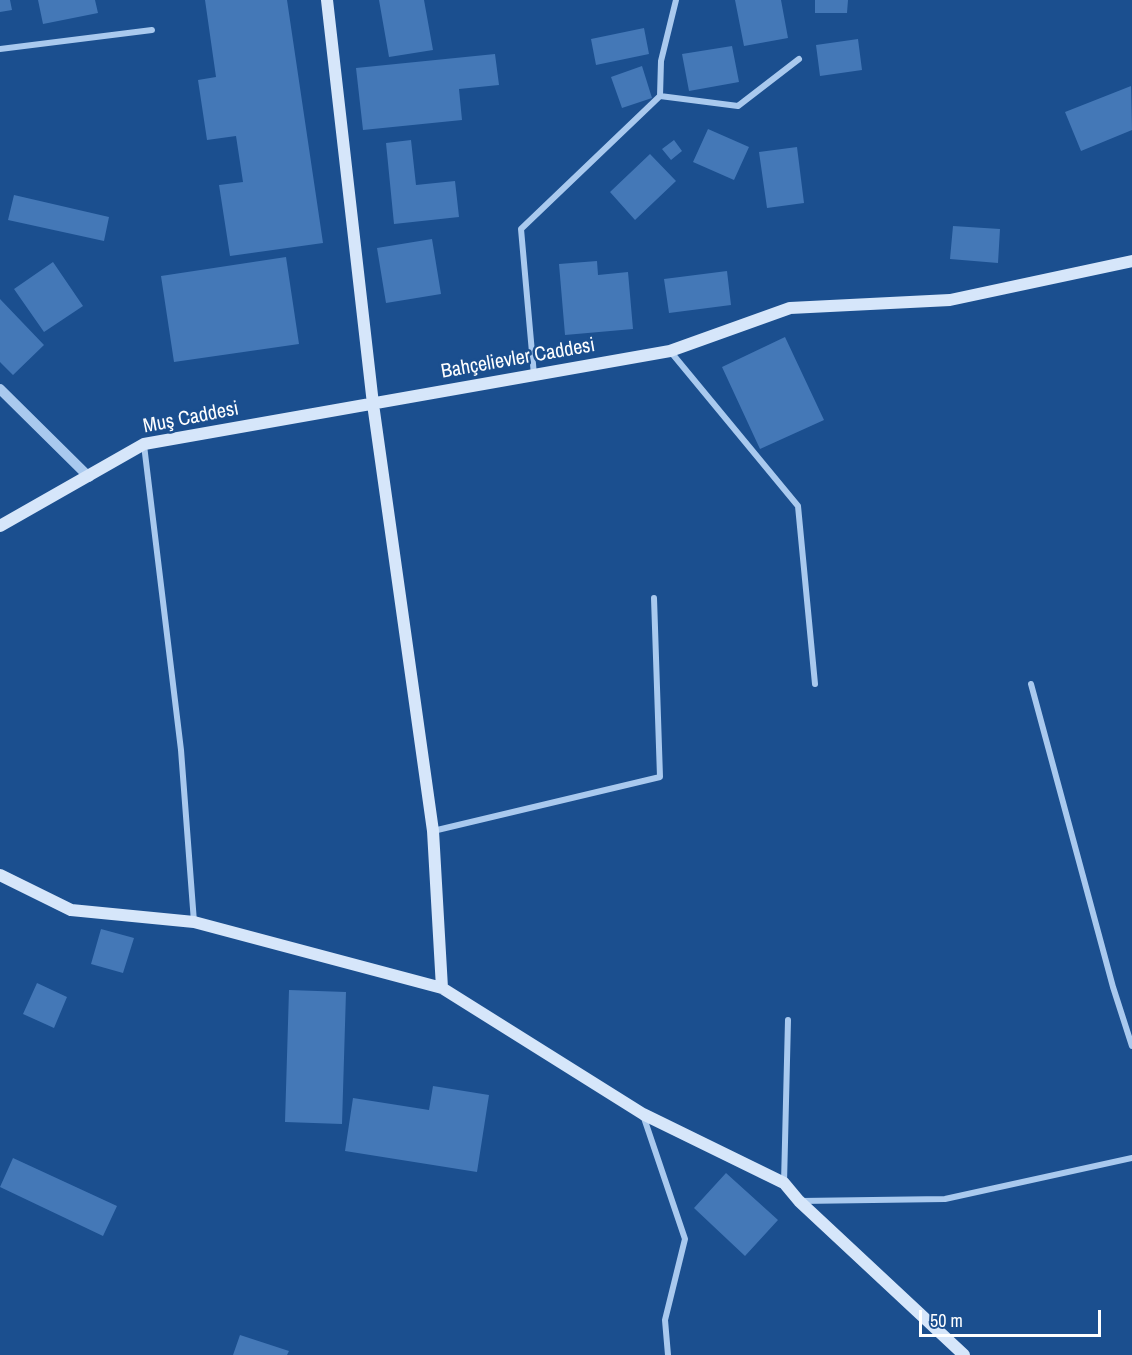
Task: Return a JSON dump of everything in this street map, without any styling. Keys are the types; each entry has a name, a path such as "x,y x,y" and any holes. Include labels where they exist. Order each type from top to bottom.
{"main road":[{"path":"327,0 373,404 433,831 442,988"},
{"name":"Bahçelievler Caddesi","path":"373,404 670,351 790,308 950,300 1132,261"},
{"name":"Muş Caddesi","path":"0,526 144,444 373,404"},
{"path":"0,875 71,910 194,922 442,988 642,1114 784,1183 799,1201 964,1355"}],"street":[{"path":"534,376 521,229 660,96 661,61 676,0"},
{"path":"0,49 152,30"},
{"path":"660,96 738,106 799,59"},
{"path":"670,351 798,506 815,684"},
{"path":"0,389 89,477"},
{"path":"144,444 181,750 194,922"},
{"path":"433,831 660,777 654,598"},
{"path":"1031,684 1113,987 1132,1046"},
{"path":"784,1183 788,1020"},
{"path":"642,1114 685,1239 665,1320 668,1355"},
{"path":"799,1201 945,1199 1132,1158"}],"building":[{"path":"0,0 10,0 12,10 0,12"},
{"path":"38,0 95,0 98,13 43,24"},
{"path":"205,0 287,0 323,243 230,256 219,185 243,182 236,136 207,140 198,80 216,77"},
{"path":"379,0 424,0 433,50 389,57"},
{"path":"735,0 781,0 788,38 744,46"},
{"path":"815,0 848,0 847,13 815,13"},
{"path":"644,28 649,54 596,65 591,39"},
{"path":"858,39 862,70 820,76 816,45"},
{"path":"732,46 739,82 689,91 682,54"},
{"path":"495,54 499,85 459,89 462,120 363,130 356,68"},
{"path":"642,66 652,98 622,108 611,77"},
{"path":"1131,86 1132,130 1081,151 1065,112"},
{"path":"708,129 749,147 734,180 693,162"},
{"path":"411,140 416,185 455,181 459,217 394,224 386,143"},
{"path":"674,140 682,151 671,160 662,149"},
{"path":"797,147 804,203 767,208 759,152"},
{"path":"650,154 676,181 635,220 610,192"},
{"path":"14,195 109,217 104,241 8,220"},
{"path":"953,226 1000,229 998,263 950,259"},
{"path":"432,239 441,294 386,303 377,248"},
{"path":"286,257 299,344 174,362 161,276"},
{"path":"597,261 598,275 628,272 633,329 565,335 559,264"},
{"path":"53,262 83,306 44,332 14,289"},
{"path":"727,271 731,305 669,313 664,279"},
{"path":"0,299 44,345 13,375 0,362"},
{"path":"785,337 824,420 760,449 722,367"},
{"path":"101,929 134,938 123,973 91,964"},
{"path":"37,983 67,997 54,1028 23,1014"},
{"path":"289,990 346,992 342,1124 285,1122"},
{"path":"433,1086 489,1095 477,1172 345,1151 353,1098 429,1110"},
{"path":"13,1158 117,1206 103,1236 0,1187"},
{"path":"726,1173 778,1220 745,1256 694,1208"},
{"path":"240,1335 289,1351 287,1355 233,1355"}]}
